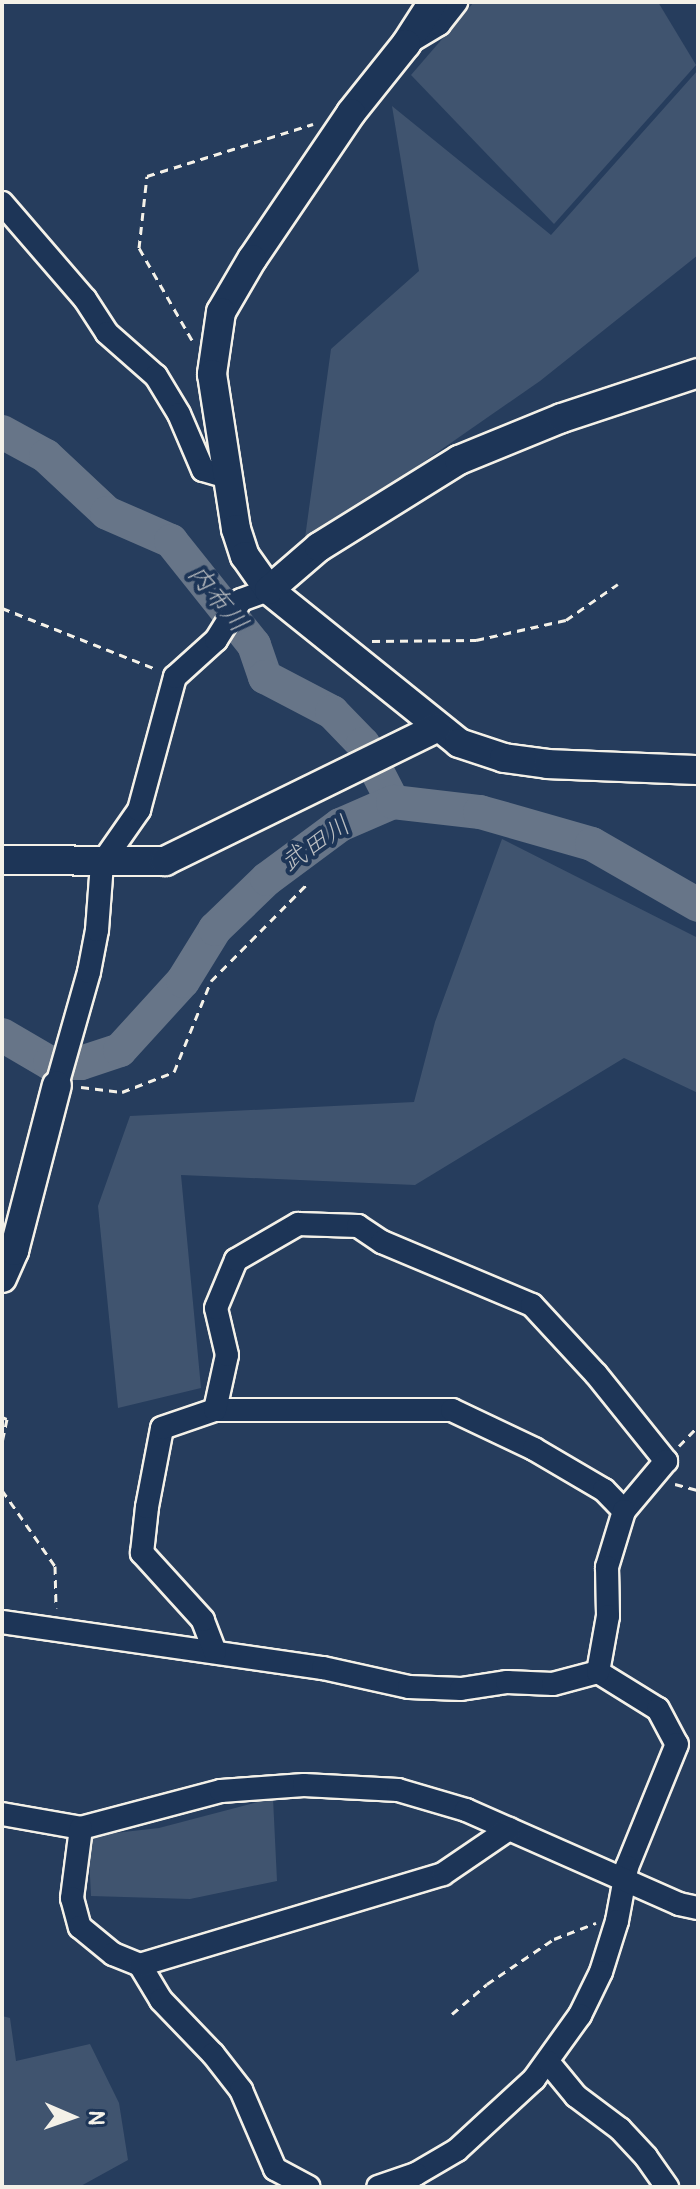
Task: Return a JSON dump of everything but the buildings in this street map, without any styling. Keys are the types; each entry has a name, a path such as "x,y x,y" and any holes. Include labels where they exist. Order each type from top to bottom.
{"street":[{"path":"433,2 406,44 351,113 252,259 221,312 212,374 236,529 245,556 269,590 427,733 504,758 548,764 698,770"},
{"path":"406,44 439,24 456,2"},
{"path":"2,203 85,299 107,333 156,376 179,414 203,470 228,477"},
{"path":"2,1278 18,1236 73,1021 83,997 97,930 102,863 139,810 175,677 216,640 241,600 269,590 319,547 459,460 562,418 698,373"},
{"path":"2,860 165,861 427,733"},
{"path":"215,1410 227,1355 216,1308 236,1260 298,1224 358,1226 382,1242 532,1305 596,1374 666,1461 624,1511 607,1567 608,1616 598,1672"},
{"path":"215,1652 203,1620 142,1553 162,1428 215,1410 452,1410 534,1449 604,1490 624,1511"},
{"path":"2,1622 323,1668 409,1687 461,1689 507,1682 553,1684 598,1672 658,1709 677,1744 627,1867 618,1915 590,1993 548,2062 514,2099 457,2150 416,2174 378,2187"},
{"path":"2,1814 81,1828 221,1791 304,1785 398,1790 466,1810 679,1904 698,1908"},
{"path":"81,1828 72,1898 80,1927 113,1954 140,1965 161,2000 213,2054 241,2090 275,2169 309,2187"},
{"path":"140,1965 443,1874 509,1829"},
{"path":"548,2062 576,2096 629,2138 667,2187"}],"path":[{"path":"212,374 139,248 147,176 351,113"},
{"path":"363,638 378,643 476,640 566,620 618,584"},
{"path":"2,608 175,677"},
{"path":"57,1085 122,1092 174,1072 211,981 307,884"},
{"path":"2,1417 7,1419 2,1442"},
{"path":"666,1461 698,1426"},
{"path":"2,1490 55,1566 57,1632"},
{"path":"452,2014 487,1984 554,1939 618,1915"}],"shaded area":[{"path":"474,2 658,2 696,65 554,224 411,75"},
{"path":"698,70 698,255 540,381 304,545 331,349 419,271 392,106 551,235"},
{"path":"502,839 698,938 698,1093 624,1058 415,1185 181,1175 201,1388 118,1408 98,1206 130,1116 414,1102 435,1022"},
{"path":"273,1798 277,1881 190,1899 91,1896 88,1836 159,1828"},
{"path":"2,2016 10,2018 16,2061 90,2044 119,2103 128,2160 79,2187 2,2187"}],"waterway":[{"name":"内布川","path":"2,432 46,456 107,513 171,541 254,645 265,677 332,712 363,744 393,802"},
{"name":"武田川","path":"2,1035 50,1063 81,1063 120,1050 183,981 215,929 267,879 340,825 393,802 480,812 592,844 698,905"}]}
